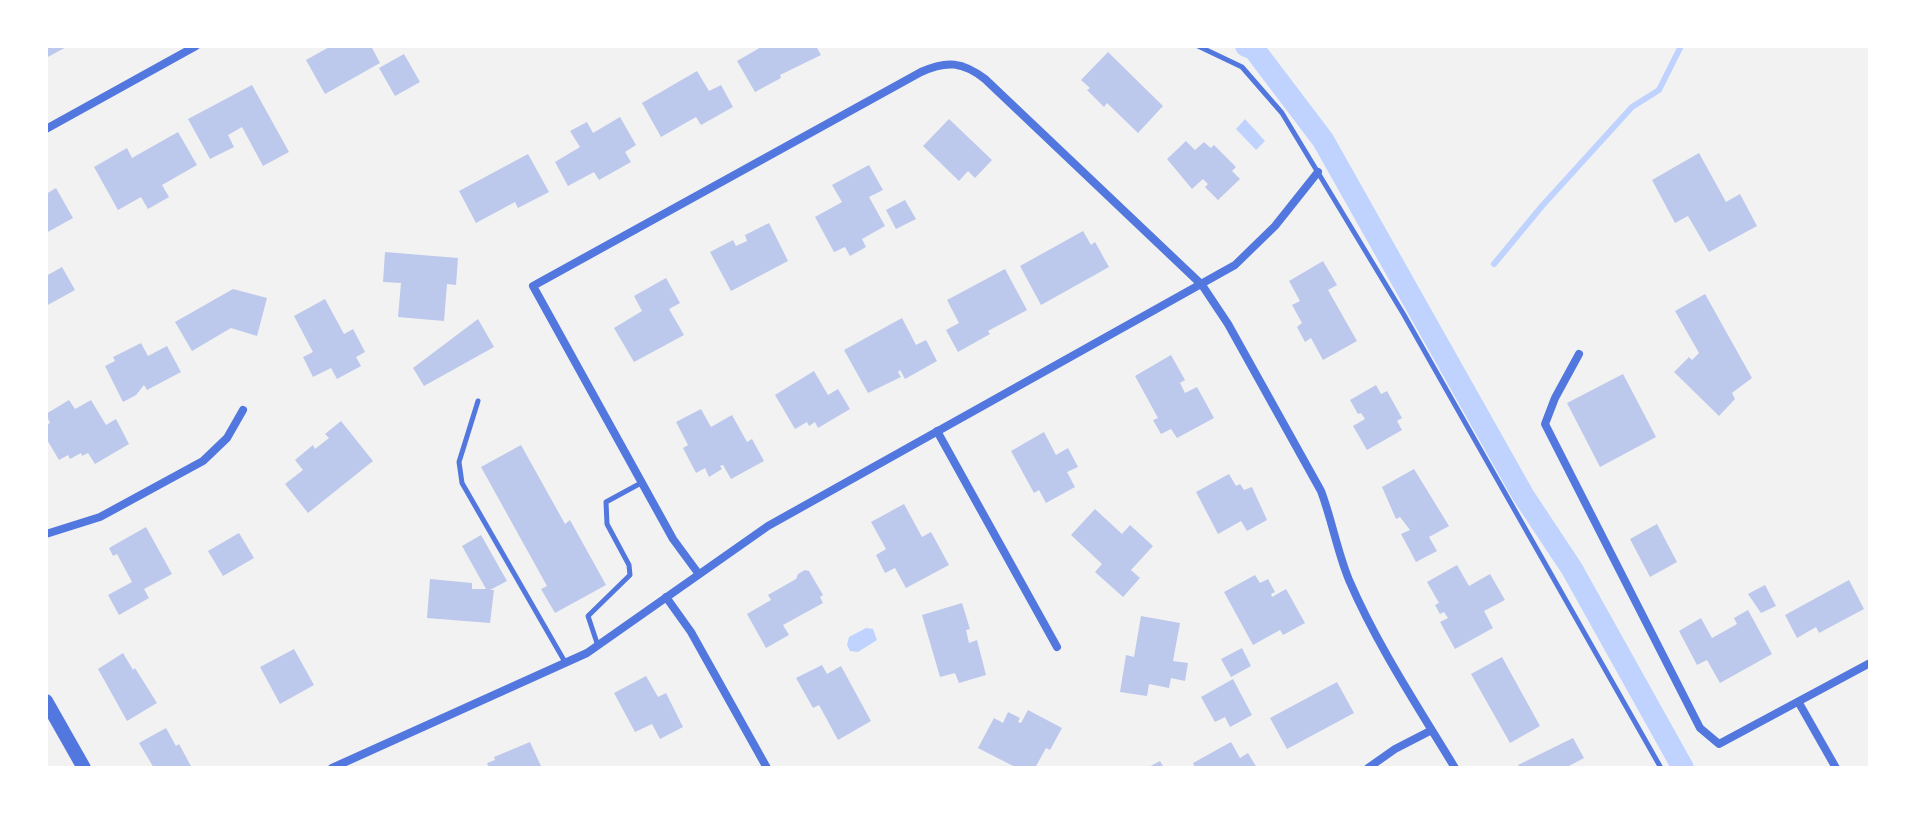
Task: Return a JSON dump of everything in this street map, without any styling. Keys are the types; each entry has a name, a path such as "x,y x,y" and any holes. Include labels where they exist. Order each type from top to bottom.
{"street":[{"path":"46,129 196,46"},
{"path":"698,573 673,539 533,286 921,72 937,65 954,63 971,69 985,79 1202,285 1228,324 1321,491 1354,590 1430,731 1455,768"},
{"path":"332,768 598,646 768,526 1202,285 1235,265 1256,247 1318,172"},
{"path":"1579,354 1545,424 1700,728 1719,744 1870,663"},
{"path":"46,534 100,517 203,461 227,438 243,410"},
{"path":"937,431 1057,647"},
{"path":"666,597 691,632 767,768"},
{"path":"46,701 84,768"},
{"path":"1799,703 1836,768"},
{"path":"1368,768 1395,749 1430,731"}],"lane":[{"path":"1198,46 1242,67 1282,113 1404,315 1661,768"},
{"path":"478,401 459,462 462,483 566,663"},
{"path":"598,646 588,616 630,575 629,565 607,524 606,502 642,482"}],"water":[{"path":"1245,119 1265,141 1256,150 1236,129"},
{"path":"866,628 873,629 877,640 858,652 850,651 847,645 849,637"}],"building":[{"path":"46,46 68,46 46,58"},
{"path":"331,46 371,46 380,63 325,94 306,60"},
{"path":"763,46 816,46 821,55 780,75 781,78 755,92 737,61"},
{"path":"1108,52 1163,106 1138,133 1107,103 1104,107 1081,80"},
{"path":"404,54 420,82 395,96 379,68"},
{"path":"697,71 709,91 721,85 733,107 701,125 696,117 661,137 642,103"},
{"path":"252,85 289,152 263,166 242,127 228,135 234,147 210,159 188,119"},
{"path":"620,117 636,145 625,152 631,162 599,180 594,172 568,186 555,162 580,147 570,131 587,122 593,133"},
{"path":"949,119 992,160 975,178 968,171 959,181 923,146"},
{"path":"178,132 197,165 162,185 169,197 148,209 141,197 118,210 94,167 127,148 132,158"},
{"path":"1186,141 1195,150 1204,142 1211,148 1214,145 1236,167 1232,171 1240,179 1218,200 1205,187 1208,184 1203,179 1192,189 1167,159"},
{"path":"1699,153 1726,202 1740,194 1757,226 1709,252 1688,216 1675,223 1652,180"},
{"path":"528,154 549,192 518,208 515,202 476,223 459,191"},
{"path":"869,165 883,190 869,197 885,226 862,239 866,247 850,256 845,247 834,252 815,217 842,202 832,185"},
{"path":"56,188 73,218 46,233 46,194"},
{"path":"905,200 916,219 896,229 886,210"},
{"path":"769,223 788,261 731,291 710,252 733,240 736,246 747,241 745,235"},
{"path":"1083,231 1091,245 1095,242 1109,267 1041,305 1020,266"},
{"path":"385,252 458,258 456,285 447,284 444,321 398,317 401,283 383,282"},
{"path":"1323,261 1337,285 1328,290 1357,341 1323,360 1311,338 1305,342 1297,327 1302,323 1292,305 1300,301 1289,281"},
{"path":"62,267 75,290 46,306 46,276"},
{"path":"1005,269 1027,310 958,352 946,330 959,323 947,300"},
{"path":"666,278 680,303 669,309 684,335 634,362 614,328 642,311 634,296"},
{"path":"233,289 267,298 257,336 231,328 192,351 175,322"},
{"path":"1705,294 1752,378 1732,393 1735,399 1719,416 1674,372 1689,357 1692,360 1699,353 1675,311"},
{"path":"325,299 344,334 353,329 365,352 356,357 361,366 337,379 331,368 313,377 303,357 313,352 294,316"},
{"path":"902,318 916,345 926,340 937,361 905,379 900,370 901,377 868,393 844,350"},
{"path":"478,319 494,347 424,386 413,368"},
{"path":"141,343 148,356 167,346 181,372 147,390 144,385 136,395 123,402 105,366 115,361 113,357"},
{"path":"1171,355 1185,380 1180,383 1185,393 1197,387 1214,418 1177,438 1171,429 1161,434 1153,420 1158,418 1135,376"},
{"path":"814,371 828,395 838,389 850,409 818,428 815,422 809,426 807,422 795,429 775,395"},
{"path":"1623,374 1656,437 1600,467 1567,403"},
{"path":"1376,385 1381,394 1387,391 1402,418 1397,421 1402,430 1367,450 1353,426 1365,419 1350,400"},
{"path":"69,400 75,409 91,400 106,425 116,419 129,444 95,464 88,453 70,459 68,455 59,460 46,438 46,425 50,423 46,414"},
{"path":"701,409 711,427 732,415 747,442 752,439 764,461 731,479 723,465 709,477 705,468 696,473 683,448 688,445 676,422"},
{"path":"341,421 373,461 308,513 285,484 303,470 295,460 313,445 315,449 329,438 325,434"},
{"path":"1044,432 1056,455 1068,448 1078,467 1067,472 1075,487 1046,503 1039,490 1034,493 1011,451"},
{"path":"521,445 565,524 570,520 606,585 555,613 541,589 547,586 481,467"},
{"path":"1414,469 1449,526 1429,537 1437,551 1416,562 1401,534 1410,530 1400,517 1396,519 1382,487"},
{"path":"1229,474 1236,486 1240,484 1244,490 1252,487 1267,520 1247,531 1241,521 1218,534 1196,492"},
{"path":"904,504 922,537 931,532 949,565 906,588 895,568 885,573 876,555 886,549 871,522"},
{"path":"1095,509 1122,534 1130,525 1153,546 1131,570 1140,578 1123,597 1095,572 1102,564 1071,535"},
{"path":"1657,524 1677,562 1650,577 1630,539"},
{"path":"146,527 172,574 144,589 149,598 119,615 108,595 132,582 117,554 113,556 109,548"},
{"path":"239,533 254,558 223,576 208,551"},
{"path":"481,535 507,581 490,590 494,590 490,623 427,618 430,579 472,583 472,589 486,589 462,546"},
{"path":"1457,565 1469,586 1490,574 1505,600 1484,611 1493,628 1455,649 1440,622 1448,618 1444,612 1440,614 1435,605 1439,603 1427,582"},
{"path":"805,570 809,571 823,595 820,597 823,603 783,625 789,635 766,648 747,614 771,600 768,595 796,579"},
{"path":"1255,575 1260,583 1268,579 1275,592 1271,594 1272,597 1286,589 1305,623 1283,635 1280,630 1253,645 1224,592"},
{"path":"1849,580 1864,609 1819,633 1816,627 1797,638 1785,615"},
{"path":"1765,585 1776,606 1761,613 1748,594"},
{"path":"962,603 970,629 966,630 969,643 977,640 986,675 959,683 955,673 940,677 922,615"},
{"path":"1748,610 1772,654 1720,683 1707,660 1697,665 1679,631 1701,618 1712,638 1737,624 1734,618"},
{"path":"1141,616 1180,623 1173,661 1188,663 1185,681 1171,678 1169,688 1149,684 1147,696 1120,692 1126,655 1134,657"},
{"path":"1242,648 1251,666 1231,677 1221,659"},
{"path":"294,649 314,685 280,704 260,667"},
{"path":"123,653 157,703 127,721 98,669"},
{"path":"1502,657 1540,726 1510,743 1471,674"},
{"path":"822,665 827,674 841,666 871,721 838,740 819,705 813,708 796,678"},
{"path":"646,676 658,697 666,693 683,727 660,739 652,724 635,732 614,693"},
{"path":"1233,679 1252,715 1230,727 1225,717 1215,722 1201,697"},
{"path":"1337,682 1354,713 1287,749 1270,718"},
{"path":"1028,710 1062,728 1035,768 1017,768 978,748 994,718 1003,723 1008,712 1020,718 1018,722 1021,723"},
{"path":"166,728 192,768 154,768 139,743"},
{"path":"1573,738 1584,758 1570,768 1520,768 1518,765"},
{"path":"530,742 541,766 489,768 487,763 495,760 494,757"},
{"path":"1231,742 1240,758 1248,753 1257,768 1195,768 1193,763"},
{"path":"1160,761 1164,768 1147,768"}],"waterway":[{"path":"1246,46 1254,49 1323,140 1523,495 1572,569 1683,768"},
{"path":"1494,264 1632,107 1659,90 1681,46"}]}
